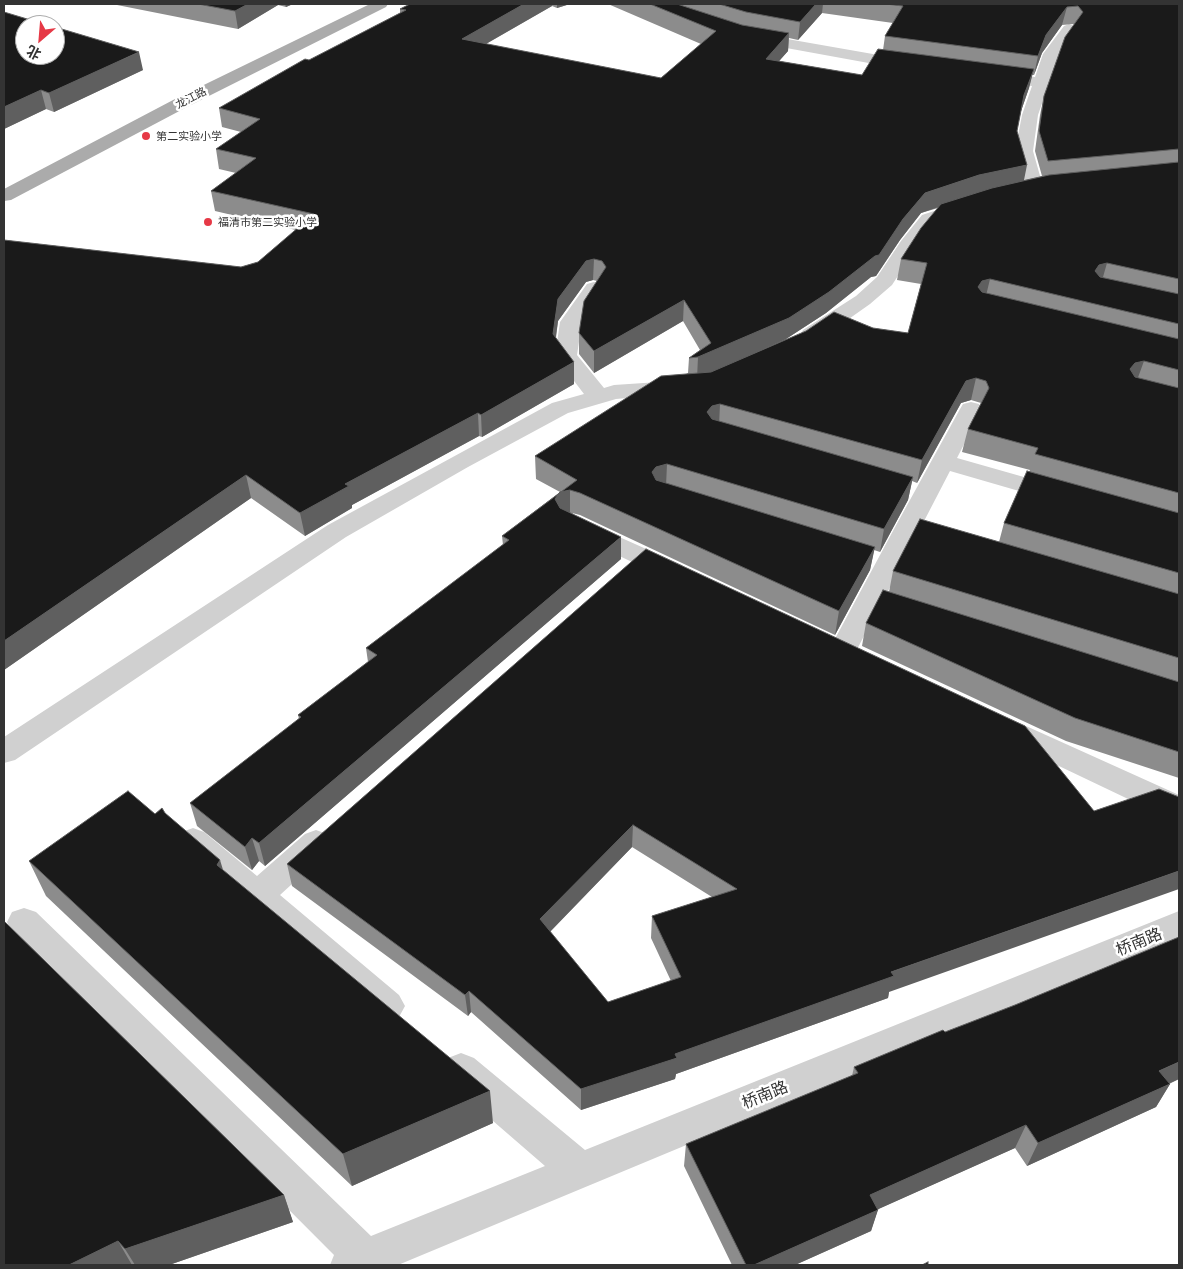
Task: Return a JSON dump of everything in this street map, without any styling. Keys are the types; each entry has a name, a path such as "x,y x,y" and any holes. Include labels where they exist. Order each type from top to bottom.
{"main road":[{"name":"龙江路","path":"4,196 181,103 381,4"}],"street":[{"path":"1035,190 1024,151 1030,114 1051,54 1070,29"},
{"path":"741,36 872,60 922,66"},
{"path":"981,74 1040,82"},
{"path":"795,346 863,300 885,281 908,246 929,220 973,204"},
{"path":"594,288 571,322 566,356 599,397"},
{"path":"4,752 337,531 560,408 614,392 691,387"},
{"path":"817,638 855,655 878,562 907,529 916,492 943,462 972,409"},
{"path":"943,462 1075,499"},
{"path":"570,523 695,581"},
{"path":"907,529 973,549"},
{"path":"620,576 642,557"},
{"path":"870,599 936,620"},
{"path":"986,718 1179,809"},
{"path":"257,895 338,823"},
{"path":"190,838 407,1024"},
{"path":"24,922 358,1262"},
{"name":"桥南路","path":"358,1262 1179,925"},
{"path":"437,1049 580,1171"}],"building":[{"path":"198,4 248,4 235,11"},
{"path":"410,4 524,4 462,39 661,78 716,31 650,4 677,4 742,25 789,33 766,59 862,75 878,49 1034,69 1024,95 1017,131 1027,165 979,175 925,193 903,219 879,255 875,256 829,292 789,318 698,357 689,358 711,343 684,300 594,351 579,333 584,301 606,267 602,261 594,259 586,261 558,299 553,334 574,362 481,415 478,413 345,484 349,486 300,513 246,475 4,641 4,240 241,267 258,262 314,214 211,191 256,158 216,149 260,119 219,108 305,59 309,60 406,10 400,9"},
{"path":"719,4 816,4 800,22 746,12"},
{"path":"885,4 1179,4 1179,149 1048,161 1039,131 1044,96 1065,37 1083,12 1078,6 1067,7 1046,35 1038,56 885,36 903,6"},
{"path":"4,12 15,15 15,65 65,65 65,30 139,52 49,93 41,90 4,107"},
{"path":"1179,162 1179,279 1107,263 1099,265 1095,271 1100,277 1179,294 1179,324 990,279 982,281 978,287 982,292 1179,339 1179,370 1144,361 1135,363 1130,369 1135,377 1179,388 1179,493 1035,454 1038,448 968,429 989,388 986,381 976,378 966,381 922,460 720,404 712,406 707,412 712,419 913,477 884,529 667,464 656,467 652,472 656,480 875,547 839,611 580,493 570,490 561,492 577,480 535,456 661,376 711,372 806,331 834,312 873,328 908,333 927,263 901,259 921,228 941,204 992,188 1049,175"},
{"path":"1027,471 1179,513 1179,573 1004,523"},
{"path":"559,493 555,499 560,508 621,537 259,843 252,838 245,847 190,803 301,717 298,715 377,655 366,648 509,540 502,536"},
{"path":"920,519 1179,594 1179,658 893,571"},
{"path":"646,549 1025,726 1094,811 1159,789 1179,797 1179,871 891,972 894,976 675,1054 677,1058 581,1089 469,991 465,995 287,864","holes":["633,825 737,889 652,916 681,977 608,1002 540,919"]},
{"path":"883,590 1179,682 1179,752 1075,718 866,623"},
{"path":"128,791 155,814 162,808 165,813 220,860 217,865 490,1091 343,1154 29,861"},
{"path":"4,921 284,1195 125,1249 118,1241 69,1265 4,1265"},
{"path":"1179,937 1179,1062 1159,1071 1170,1084 1038,1143 1026,1125 870,1195 878,1210 754,1265 746,1265 686,1144 858,1073 854,1067 943,1030 945,1032 1015,1005"}],"place":[{"name":"第二实验小学","path":"146,136"},
{"name":"福清市第二实验小学","path":"208,222"}]}
